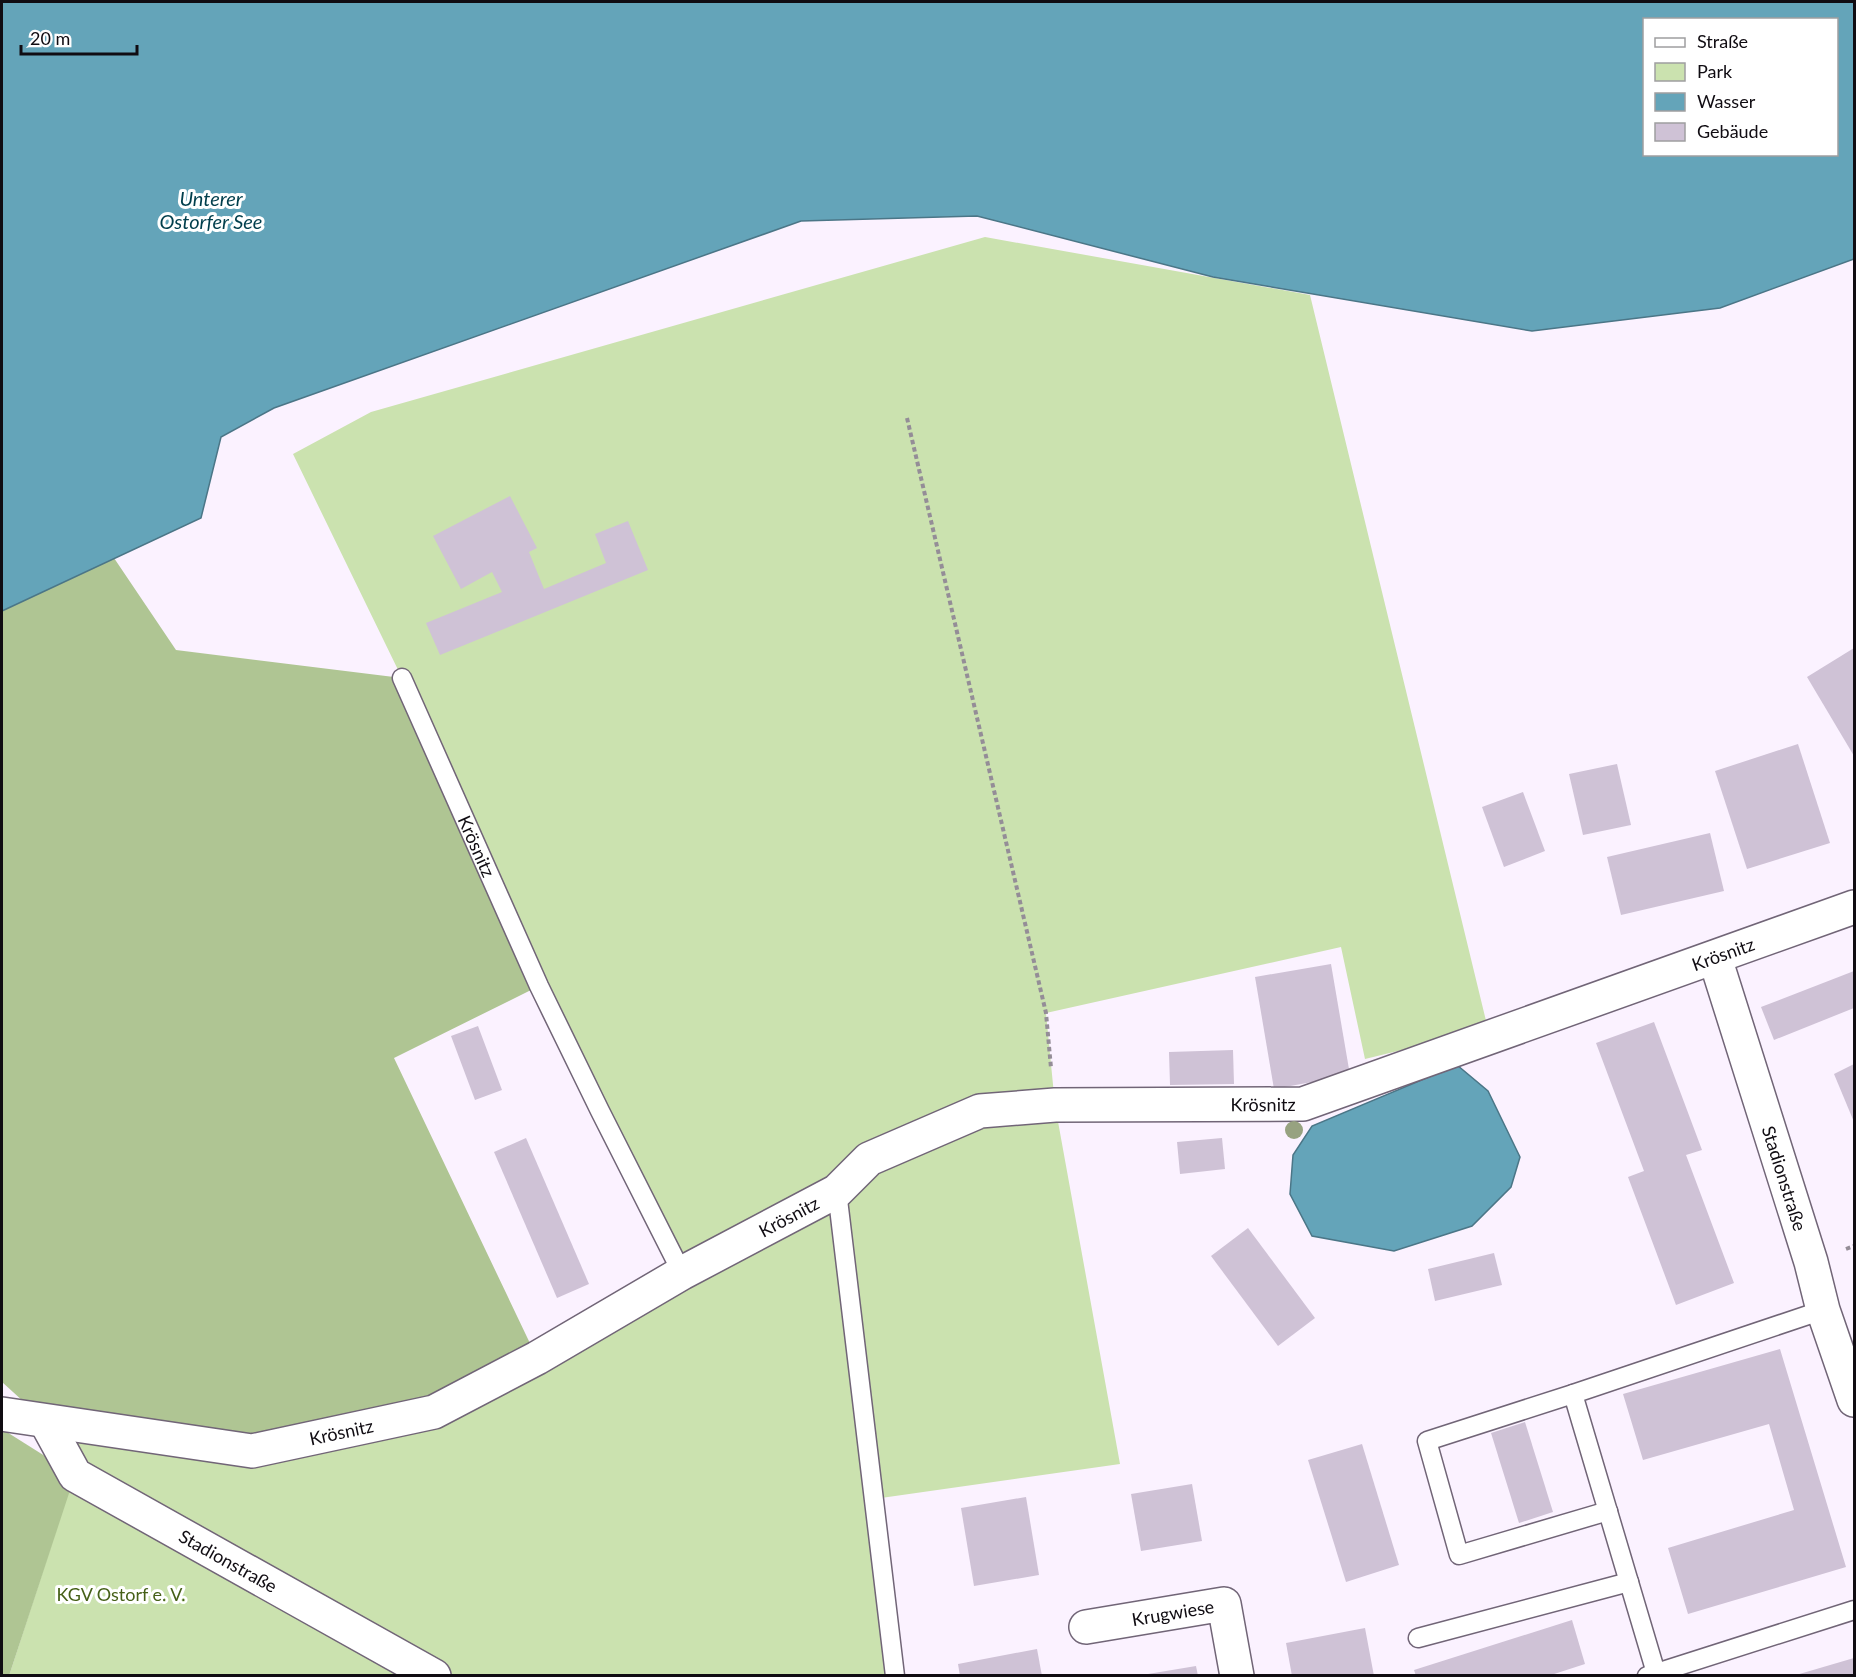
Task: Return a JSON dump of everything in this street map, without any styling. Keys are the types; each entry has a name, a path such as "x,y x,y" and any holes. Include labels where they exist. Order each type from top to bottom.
{"street":[{"name":"Krösnitz","path":"2,1414 252,1451 434,1412 537,1358 682,1273 837,1191 869,1159 980,1111 1055,1105 1304,1104 1854,908"},
{"name":"Stadionstraße","path":"1715,958 1811,1262 1823,1310 1854,1400"},
{"name":"Stadionstraße","path":"46,1422 75,1475 434,1676"},
{"name":"Krugwiese","path":"1086,1627 1224,1604 1237,1676"}],"lane":[{"name":"Krösnitz","path":"402,678 539,986 682,1273"},
{"path":"837,1191 895,1676"},
{"path":"1608,1511 1459,1555 1427,1441 1823,1310"},
{"path":"1573,1394 1629,1582 1652,1674 1854,1610"},
{"path":"1418,1638 1629,1582"}],"path":[{"path":"907,418 1046,1013 1055,1105"}],"green space":[{"name":"KGV Ostorf e. V.","path":"985,237 1310,295 1488,1029 1365,1059 1341,947 1046,1013 1055,1105 1120,1464 874,1499 895,1675 9,1676 74,1475 46,1422 433,1412 682,1273 402,678 293,454 371,412"},
{"path":"114,558 176,650 402,678 539,986 394,1058 537,1358 434,1412 252,1451 46,1422 2,1382 2,611"},
{"path":"2,1429 75,1475 9,1676 2,1675"}],"water":[{"name":"Unterer Ostorfer See","path":"2,2 1854,2 1854,259 1720,308 1532,331 1213,277 977,216 801,221 274,408 221,437 201,518 2,611"},
{"path":"1457,1065 1488,1091 1520,1157 1511,1187 1472,1226 1394,1251 1312,1236 1290,1194 1293,1155 1312,1126"}],"building":[{"path":"510,496 537,548 529,552 544,589 606,563 595,534 628,521 648,570 440,655 426,623 502,592 492,572 461,589 433,536"},
{"path":"1854,648 1854,756 1807,677"},
{"path":"1798,744 1830,843 1747,869 1715,771"},
{"path":"1617,764 1631,825 1583,835 1569,774"},
{"path":"1523,792 1545,851 1504,867 1482,807"},
{"path":"1710,833 1724,891 1621,915 1607,857"},
{"path":"1331,964 1350,1075 1274,1089 1255,977"},
{"path":"1854,971 1854,1008 1774,1040 1761,1007"},
{"path":"1654,1022 1702,1150 1686,1155 1734,1283 1676,1305 1628,1177 1644,1171 1596,1043"},
{"path":"478,1026 502,1090 475,1100 451,1036"},
{"path":"1233,1050 1234,1084 1170,1085 1169,1052"},
{"path":"1854,1064 1854,1122 1834,1074"},
{"path":"526,1138 589,1284 557,1298 494,1152"},
{"path":"1222,1138 1225,1169 1180,1174 1177,1142"},
{"path":"1248,1228 1315,1318 1278,1346 1211,1256"},
{"path":"1494,1253 1502,1285 1435,1301 1428,1269"},
{"path":"1780,1349 1846,1567 1688,1614 1668,1548 1794,1510 1769,1424 1643,1460 1623,1394"},
{"path":"1525,1422 1553,1512 1519,1523 1491,1433"},
{"path":"1362,1444 1399,1565 1346,1582 1308,1460"},
{"path":"1192,1484 1202,1541 1141,1551 1131,1494"},
{"path":"1026,1497 1039,1575 974,1586 961,1508"},
{"path":"1572,1620 1585,1664 1548,1676 1416,1676 1414,1670"},
{"path":"1365,1628 1374,1676 1292,1676 1286,1643"},
{"path":"1037,1649 1042,1676 960,1676 958,1664"},
{"path":"1854,1658 1854,1676 1796,1676 1796,1675"},
{"path":"1196,1666 1198,1676 1148,1676 1148,1674"}]}
